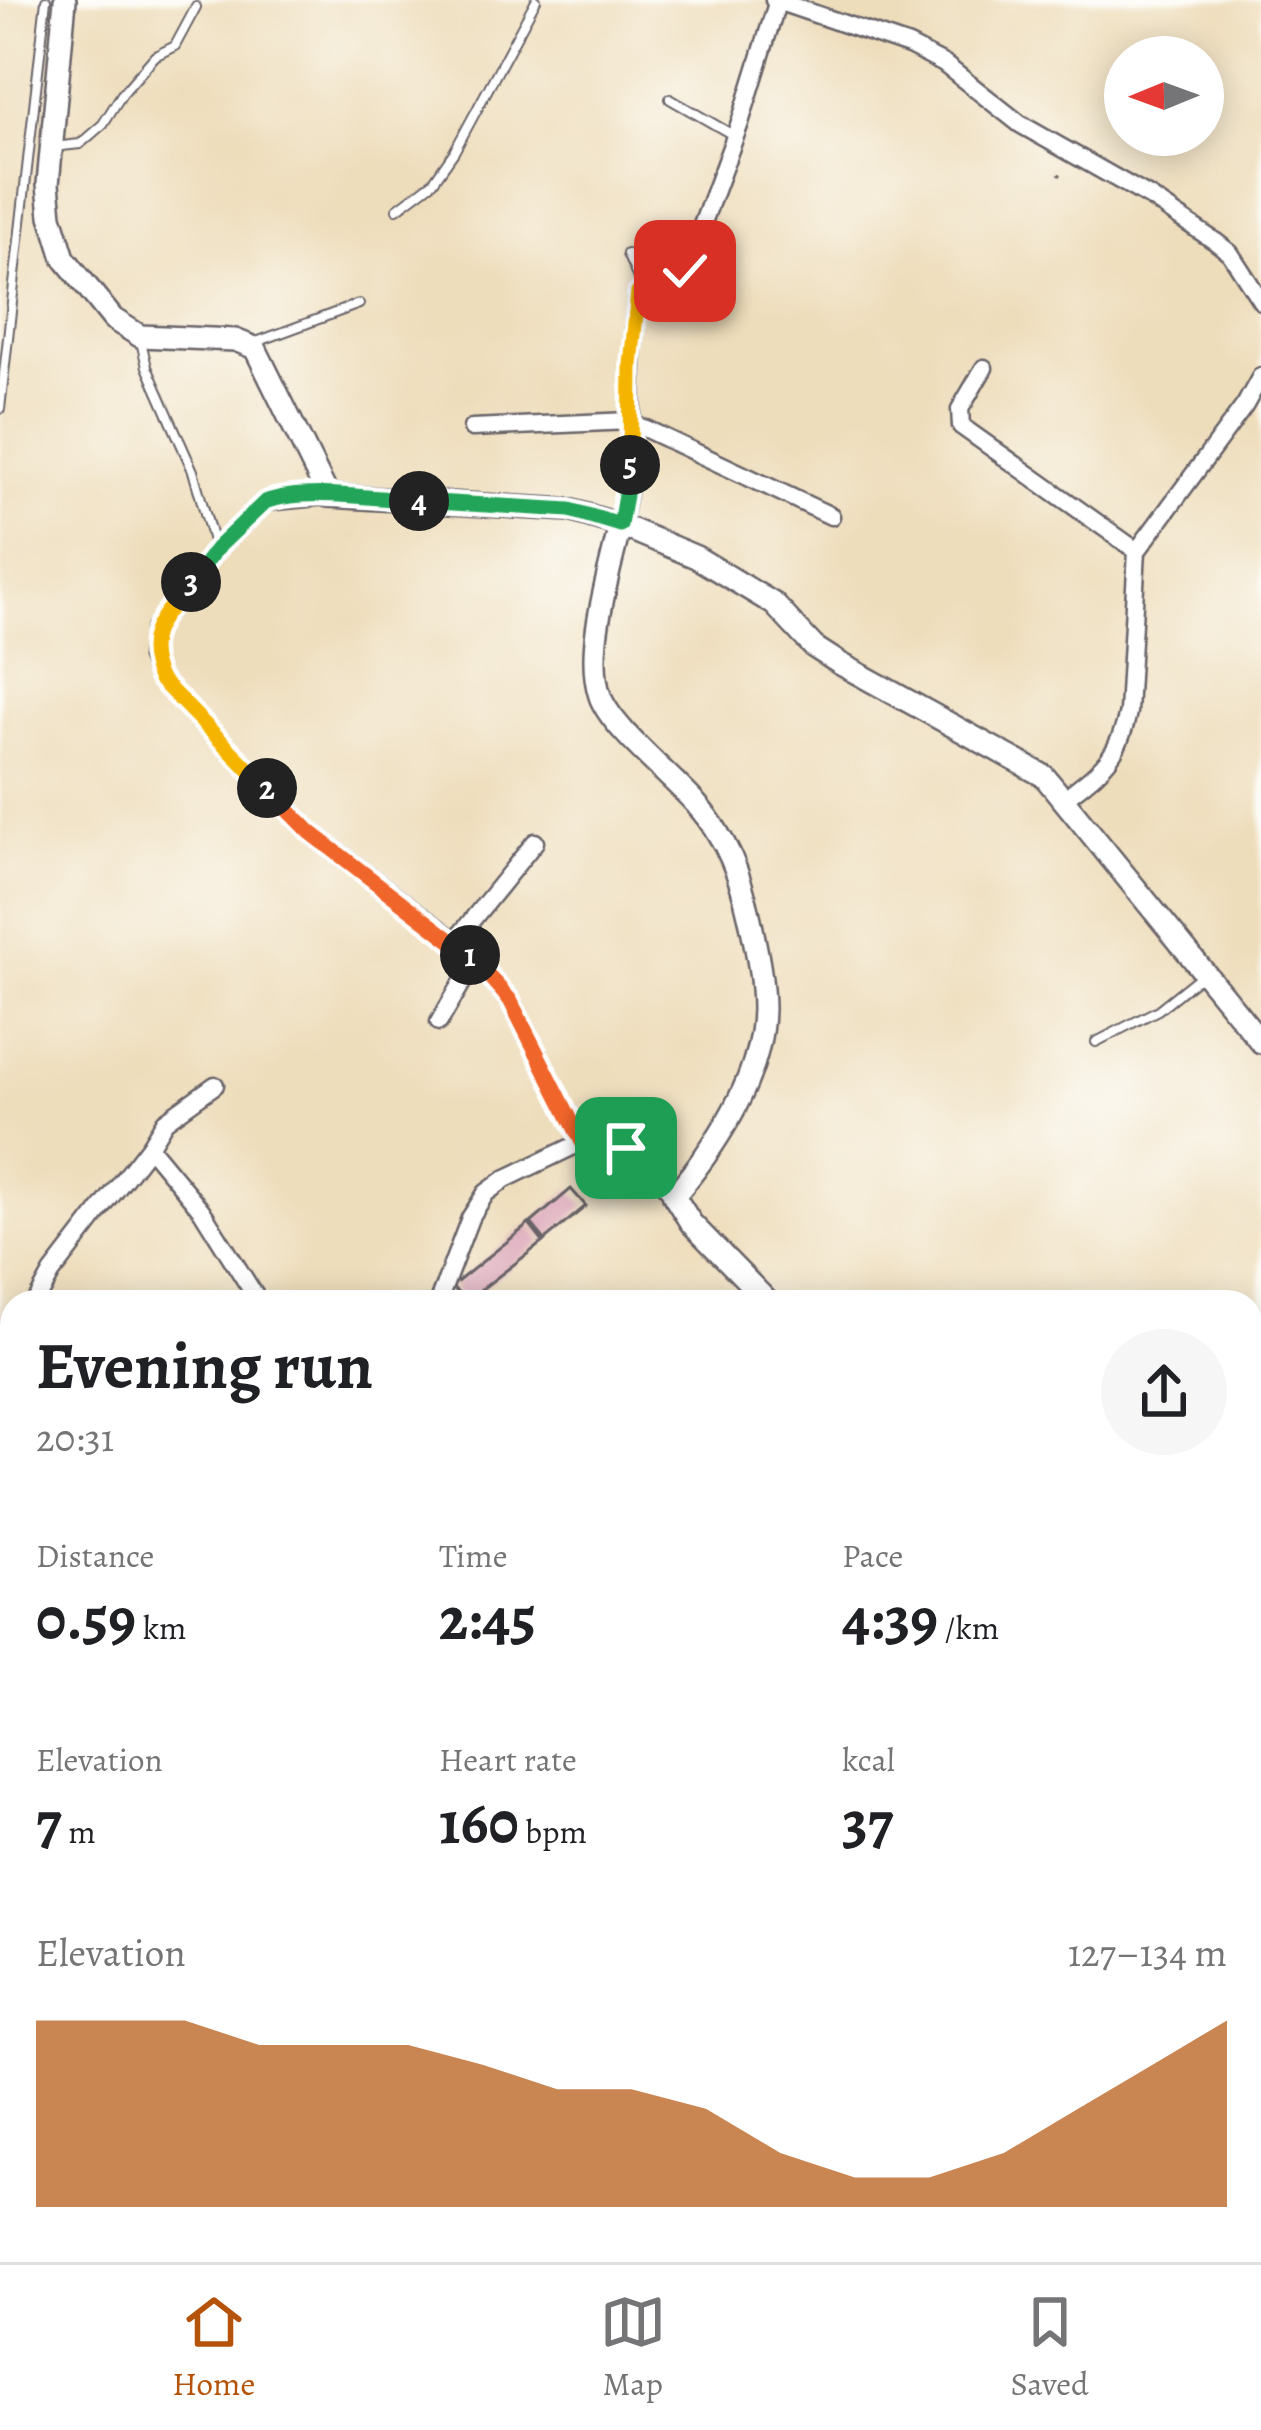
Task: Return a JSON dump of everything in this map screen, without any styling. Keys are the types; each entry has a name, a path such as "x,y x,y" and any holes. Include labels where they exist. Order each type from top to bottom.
{"street":[{"path":"65,0 51,147 50,215 64,258 113,319 140,336 235,340 259,351 328,496"},
{"path":"674,1196 703,1161 741,1092 760,1031 761,982 745,894 724,838 618,722 600,695 595,662 629,480 638,293 671,284 685,271 735,136 776,0 909,46 944,64 1020,124 1151,198 1216,242 1230,253 1261,302"},
{"path":"984,368 960,409 962,426 1137,551"},
{"path":"1064,799 1111,762 1124,734 1137,551 1245,405 1261,376"},
{"path":"472,428 630,423 831,516"},
{"path":"582,1142 510,1000 475,961 310,832 159,678 150,658 154,630 216,549 265,502 328,496 570,510 697,557 774,604 814,647 1044,776 1261,1042"},
{"path":"455,941 535,842"},
{"path":"439,1022 475,961"},
{"path":"43,1290 165,1121 215,1085"},
{"path":"443,1290 470,1217 486,1193 582,1142 637,1153 692,1223 756,1290"},
{"path":"149,1147 202,1211 252,1290"}],"lane":[{"path":"0,409 46,0"},
{"path":"397,209 433,182 454,152 536,0"},
{"path":"51,147 80,144 103,124 155,56 175,46 196,7"},
{"path":"670,99 735,136"},
{"path":"627,254 643,289"},
{"path":"250,344 359,304"},
{"path":"140,336 146,368 193,471 216,549"},
{"path":"1096,1042 1158,1010 1204,973"}],"building":[{"path":"571,1189 586,1206 545,1240 531,1223"},
{"path":"529,1224 543,1242 481,1290 452,1286"}],"route":[{"path":"626,1148 582,1142 510,1000 455,941 310,832 159,678 150,658 154,630 216,549 275,498 328,496 570,510 620,525 629,480 638,293 671,284 685,271"}]}
